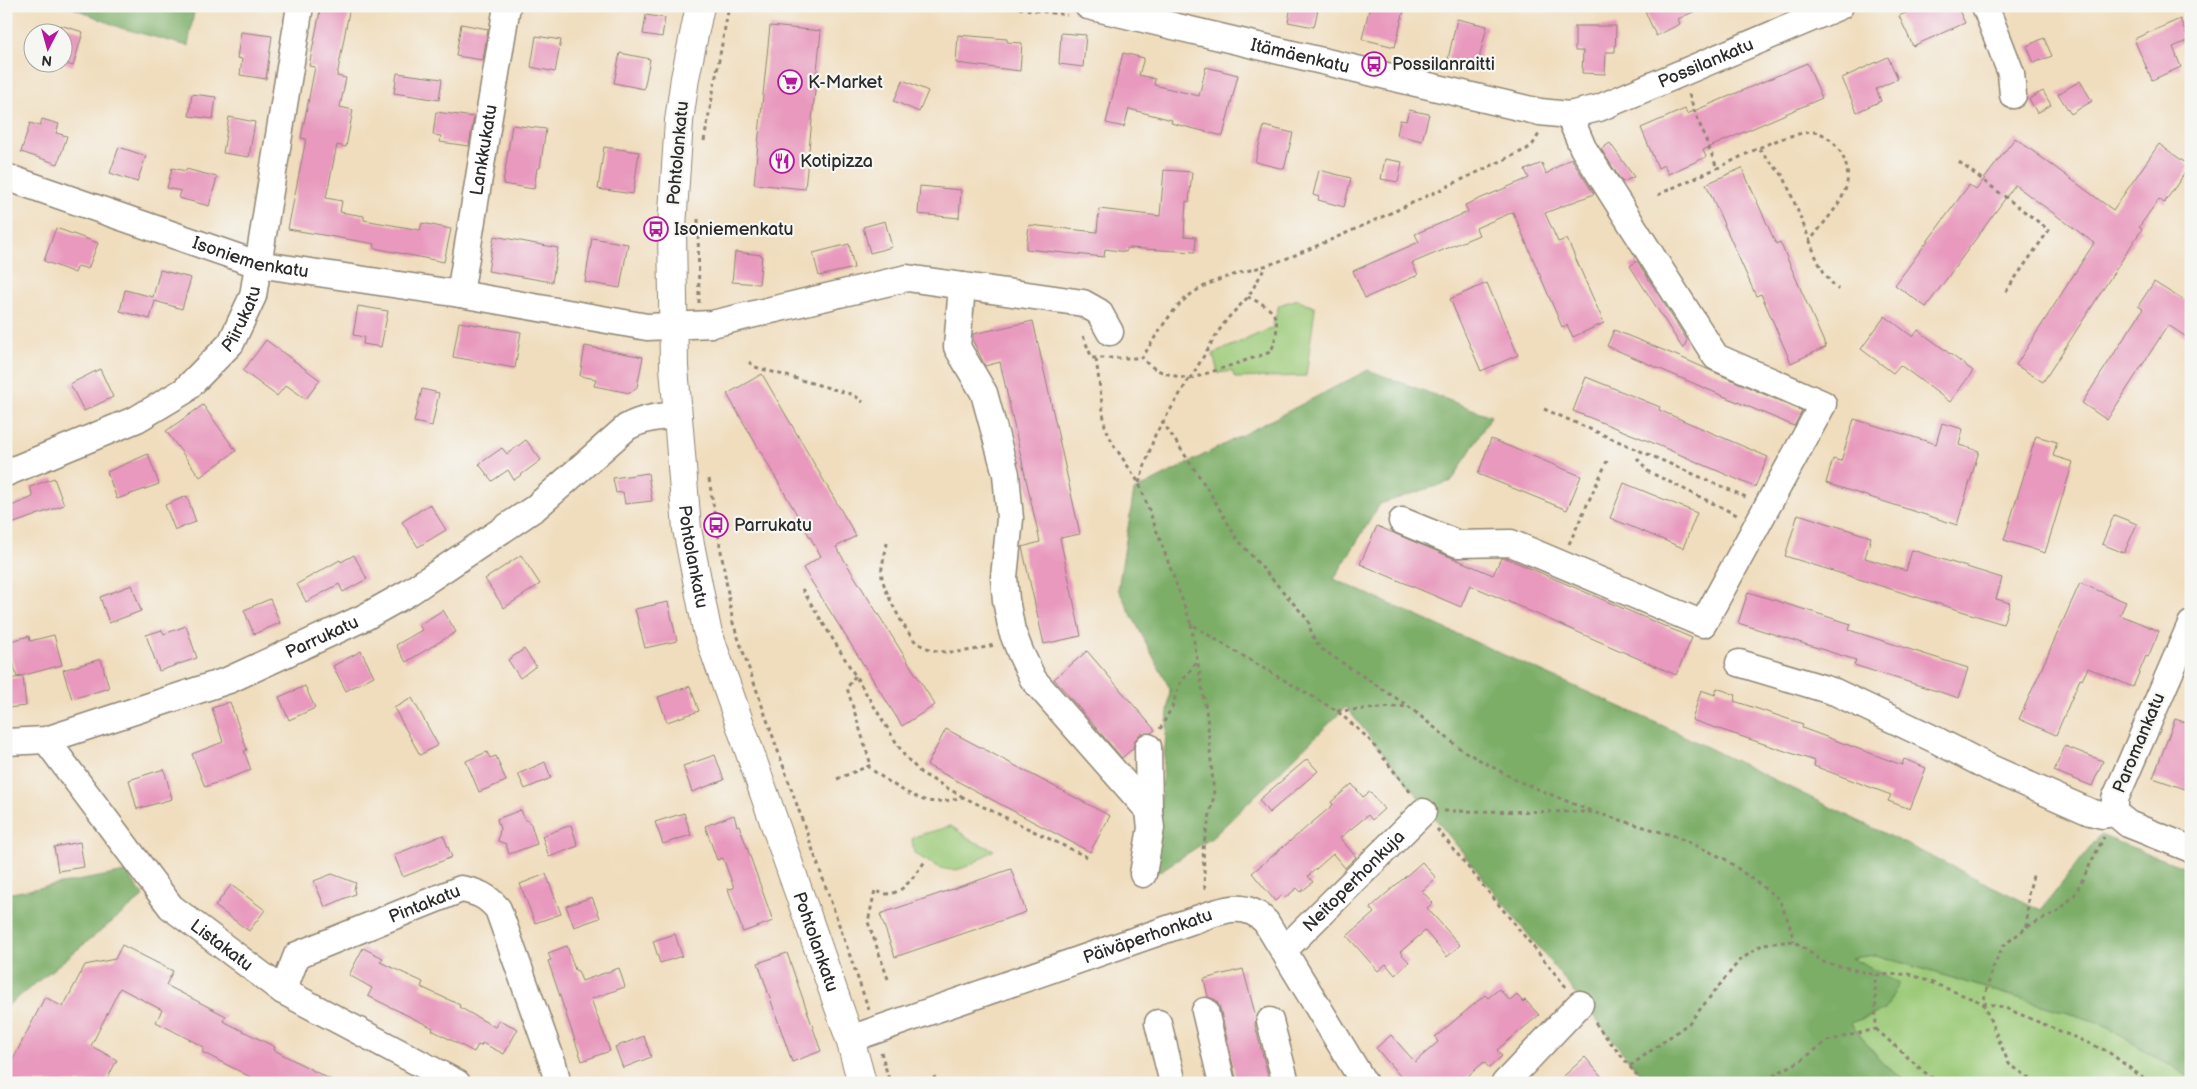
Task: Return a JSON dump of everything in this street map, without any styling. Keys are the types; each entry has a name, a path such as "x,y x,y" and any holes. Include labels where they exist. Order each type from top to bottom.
{"main road":[{"name":"Pohtolankatu","path":"700,6 685,78 675,164 672,227 687,325 677,416 687,529 707,630 850,1040 862,1083"}],"street":[{"name":"Piirukatu","path":"6,473 137,419 184,392 231,343 253,296 300,6"},
{"name":"Lankkukatu","path":"460,294 507,6"},
{"name":"Itämäenkatu","path":"1088,6 1540,112 1570,115"},
{"name":"Possilankatu","path":"1570,115 1599,108 1840,6"},
{"path":"1986,6 2011,73 2013,95"},
{"path":"1402,520 1458,544 1511,543 1703,624 1823,404 1716,357 1583,148 1570,115"},
{"name":"Isoniemenkatu","path":"6,178 258,264 460,294 647,327 724,322 907,278 1083,304 1099,312 1110,332"},
{"path":"962,286 957,347 984,393 1006,474 1010,519 1004,577 1006,600 1015,639 1034,679 1149,811"},
{"name":"Parrukatu","path":"6,742 46,740 229,680 364,617 408,593 535,508 627,427 644,420 677,416"},
{"name":"Paromankatu","path":"2191,624 2115,799 2115,813 2128,824 2191,848"},
{"path":"1739,663 1835,692 1936,740 1988,768 2090,812 2102,815 2115,813"},
{"name":"Listakatu","path":"46,740 171,908 283,991 457,1083"},
{"path":"1143,874 1151,828 1148,746"},
{"name":"Neitoperhonkuja","path":"1284,950 1423,812"},
{"name":"Pintakatu","path":"283,991 298,955 461,888 478,892 489,899 498,910 553,1064 556,1076 555,1083"},
{"name":"Päiväperhonkatu","path":"850,1040 1207,915 1235,908 1257,913 1284,950 1364,1083"},
{"path":"1505,1083 1580,1004"},
{"path":"1205,1011 1222,1083"},
{"path":"1270,1021 1286,1083"},
{"path":"1158,1023 1173,1083"}],"path":[{"path":"703,143 728,6"},
{"path":"1689,93 1717,168"},
{"path":"1152,342 1181,303 1191,295 1218,281 1302,251 1526,149 1538,137 1541,127"},
{"path":"1658,195 1791,136 1815,132 1834,142 1845,161 1849,182 1841,201 1810,241"},
{"path":"1759,149 1784,177 1817,262 1833,285 1839,290"},
{"path":"1959,162 2049,230 2004,294"},
{"path":"687,325 698,212"},
{"path":"1138,484 1155,435 1162,421 1228,318 1248,297 1266,265"},
{"path":"1142,358 1148,366 1161,372 1189,379 1268,353 1273,348 1277,328 1276,316 1265,305 1248,297"},
{"path":"1096,359 1105,426 1113,444 1138,484 1191,624 1207,716 1214,794 1203,848 1207,915"},
{"path":"749,362 755,367 854,395 863,402"},
{"path":"1544,409 1762,515"},
{"path":"1162,421 1209,491 1237,540 1308,620 1312,635 1320,648 1408,706 1462,750 1516,780 1593,812 1675,836 1725,859 1779,900 1789,922 1794,940 1823,962 1875,976 1910,974 1983,1003 2003,1007 2107,1051 2150,1083"},
{"path":"1637,458 1648,472 1762,515"},
{"path":"1560,564 1607,461"},
{"path":"709,478 733,623 876,1031 890,1083"},
{"path":"887,543 881,575 885,588 902,621 916,642 932,650 952,652 978,650 1015,639"},
{"path":"802,589 904,755 921,773 962,797 1087,858"},
{"path":"1191,624 1238,654 1337,711 1368,738 1408,789 1423,812 1643,1083"},
{"path":"1148,746 1172,708 1178,685 1197,662"},
{"path":"837,779 871,765 847,688 855,675"},
{"path":"1337,711 1408,706"},
{"path":"867,766 882,778 924,800 942,801 962,797"},
{"path":"1472,810 1593,812"},
{"path":"2036,1083 2009,1064 1983,1003 1992,970 2003,946 2027,927 2057,912 2074,896 2115,813"},
{"path":"888,979 868,922 875,890 883,894 898,892 907,885 926,860"},
{"path":"2027,927 2028,895 2034,872"},
{"path":"1630,1066 1689,1023 1739,961 1763,944 1794,940"},
{"path":"1875,976 1876,1029 1939,1083"},
{"path":"1759,1083 1802,1060 1827,1042 1876,1029"},
{"path":"934,1076 936,1083"}],"green space":[{"path":"69,6 195,6 188,46 121,28"},
{"path":"1298,299 1315,308 1306,376 1235,378 1232,371 1218,373 1213,354 1272,328 1279,305"},
{"path":"1368,370 1491,416 1452,481 1380,504 1334,579 1670,729 2041,910 2100,835 2191,870 2191,1078 2098,1022 1876,955 1851,958 1899,983 1885,1010 1850,1023 1881,1062 1909,1083 1647,1083 1346,707 1213,837 1154,875 1170,689 1118,589 1134,491"},
{"path":"951,826 973,841 994,850 972,864 955,870 937,866 914,853 912,839 916,836"},
{"path":"126,872 144,896 6,1007 6,894"},
{"path":"1876,955 2098,1022 2191,1078 2191,1083 1909,1083 1881,1062 1850,1023 1885,1010 1850,957"}],"building":[{"path":"321,6 350,6 337,76 346,78 340,107 353,110 346,147 337,145 326,198 342,201 340,212 364,216 364,220 420,230 422,223 451,229 444,262 374,248 375,244 288,229 306,139 301,138 315,67 309,66"},
{"path":"1291,6 1308,6 1318,9 1314,27 1288,22"},
{"path":"1370,6 1390,6 1404,10 1395,47 1362,39"},
{"path":"1643,6 1706,6 1678,19 1680,24 1656,36"},
{"path":"1921,6 1957,6 1965,23 1913,46 1899,16"},
{"path":"646,15 665,18 662,37 643,34"},
{"path":"1457,19 1487,26 1477,67 1448,59"},
{"path":"2180,19 2189,40 2173,47 2181,67 2152,80 2134,39"},
{"path":"461,24 488,29 483,60 456,56"},
{"name":"K-Market","path":"770,26 821,31 805,189 754,184"},
{"path":"1575,26 1616,26 1615,52 1606,52 1605,74 1582,73 1583,51 1575,51"},
{"path":"72,29 83,32 72,66"},
{"path":"241,32 272,36 266,79 240,75 242,59 237,58"},
{"path":"1061,33 1086,35 1083,67 1059,64"},
{"path":"958,35 1007,39 1007,42 1022,43 1020,71 956,63"},
{"path":"536,36 561,40 555,72 531,67"},
{"path":"2044,38 2052,56 2034,63 2027,46"},
{"path":"620,53 650,59 644,89 614,83"},
{"path":"1123,53 1144,58 1139,75 1155,79 1154,85 1199,96 1206,67 1238,75 1223,136 1171,123 1172,120 1129,109 1124,127 1106,123"},
{"path":"1888,57 1898,79 1876,89 1881,101 1857,112 1842,78"},
{"path":"1807,63 1822,98 1703,150 1706,157 1668,174 1664,165 1658,168 1641,128 1685,109 1687,114"},
{"path":"397,73 442,79 439,100 394,93"},
{"path":"903,80 928,91 919,112 894,101"},
{"path":"2080,81 2092,101 2071,114 2058,94"},
{"path":"2043,91 2051,105 2037,113 2029,99"},
{"path":"192,94 216,97 213,119 189,116"},
{"path":"1409,110 1429,114 1422,141 1397,135 1400,120 1406,121"},
{"path":"436,112 474,117 469,146 440,142 441,136 433,135"},
{"path":"229,117 255,122 249,157 223,153"},
{"path":"42,119 59,124 56,133 67,136 58,164 21,152 30,123 40,126"},
{"path":"512,125 546,129 540,168 537,168 534,189 503,184"},
{"path":"1264,126 1293,133 1284,169 1255,162"},
{"path":"2015,138 2113,210 2159,144 2190,166 2164,203 2159,199 2139,227 2142,229 2043,382 2016,365 2094,243 2015,185 1926,307 1895,285 1969,185 1976,190"},
{"path":"1610,143 1634,177 1622,182 1601,149"},
{"path":"119,147 146,156 137,182 110,173"},
{"path":"604,147 639,152 633,194 598,189"},
{"path":"1571,158 1594,194 1545,213 1558,242 1567,239 1604,323 1573,337 1567,325 1562,327 1513,212 1476,228 1479,235 1412,263 1418,275 1365,298 1353,271 1419,242 1415,234 1468,212 1465,205 1529,178 1525,170 1542,163 1546,174"},
{"path":"1385,159 1402,162 1398,182 1381,179"},
{"path":"172,168 186,171 186,169 217,177 209,206 179,198 181,191 167,188"},
{"path":"1742,168 1776,244 1780,242 1826,347 1791,363 1761,294 1756,296 1706,184"},
{"path":"1164,170 1192,172 1189,202 1186,201 1184,236 1196,237 1195,252 1127,248 1126,252 1105,249 1104,257 1026,249 1029,225 1097,232 1099,209 1160,216"},
{"path":"1319,170 1351,178 1344,207 1318,200 1319,197 1313,195"},
{"path":"920,186 961,190 959,218 918,214"},
{"path":"885,221 892,247 870,253 863,227"},
{"path":"56,228 98,243 88,269 78,266 75,273 44,261"},
{"path":"494,236 558,248 552,282 488,271"},
{"path":"592,238 628,244 620,288 585,282"},
{"path":"849,244 854,268 819,276 813,253"},
{"path":"735,252 762,255 759,284 732,282"},
{"path":"1637,261 1687,340 1683,349 1630,266"},
{"path":"160,270 191,278 182,309 155,301 150,319 120,311 125,290 153,297"},
{"path":"2154,282 2191,305 2191,340 2168,325 2107,420 2082,403 2143,309 2138,306"},
{"path":"1487,283 1518,355 1481,371 1450,299"},
{"path":"358,306 388,311 381,347 363,344 364,337 353,335"},
{"path":"1885,316 1913,337 1918,330 1973,371 1950,402 1900,365 1893,373 1861,349"},
{"path":"1033,321 1080,534 1060,538 1081,636 1044,644 1022,547 1040,542 1000,362 985,366 973,341 973,334"},
{"path":"459,322 521,332 515,368 453,357"},
{"path":"1614,330 1802,411 1794,426 1688,381 1607,346"},
{"path":"266,340 320,380 306,399 286,385 277,396 243,371"},
{"path":"585,346 643,357 637,387 630,393 594,386 596,379 580,376"},
{"path":"100,369 113,397 84,411 70,384"},
{"path":"762,374 856,536 836,547 935,705 902,726 803,568 821,556 727,394"},
{"path":"1586,377 1660,407 1659,410 1768,457 1755,487 1573,411"},
{"path":"422,389 439,393 432,426 414,422"},
{"path":"203,405 236,451 200,477 166,431"},
{"path":"1854,419 1936,444 1942,423 1963,429 1959,445 1979,451 1957,525 1826,483 1833,459 1841,461"},
{"path":"2036,436 2057,442 2053,456 2073,462 2045,553 2004,540"},
{"path":"1491,439 1581,476 1567,510 1478,474"},
{"path":"526,440 541,460 514,480 508,470 492,481 479,464 502,448 507,454"},
{"path":"148,454 159,484 117,499 107,472"},
{"path":"648,473 652,501 625,504 623,492 616,493 613,478"},
{"path":"54,478 64,505 6,526 6,508 33,497 30,487"},
{"path":"1624,483 1697,513 1683,548 1610,518"},
{"path":"187,496 196,522 175,530 165,505"},
{"path":"430,504 446,530 418,547 402,522"},
{"path":"1798,514 1871,537 1865,558 1906,571 1912,550 2002,578 1996,599 2010,603 2003,624 1785,556"},
{"path":"2114,515 2137,524 2124,553 2102,544"},
{"path":"1377,526 1493,575 1501,558 1506,558 1692,638 1676,675 1470,585 1461,607 1360,564"},
{"path":"354,555 367,579 343,592 339,584 306,602 297,584 340,560 341,562"},
{"path":"521,555 540,584 504,608 485,579"},
{"path":"2080,583 2126,602 2120,615 2159,631 2133,687 2088,668 2082,680 2080,679 2056,735 2019,719"},
{"path":"132,585 141,611 109,623 100,597"},
{"path":"1748,592 1851,624 1849,630 1968,668 1959,698 1854,665 1856,660 1738,623"},
{"path":"270,599 280,623 254,634 244,610"},
{"path":"668,602 677,641 645,648 635,609"},
{"path":"443,610 456,632 406,662 396,645 422,630 419,625"},
{"path":"186,626 197,658 159,671 146,635 162,630 164,634"},
{"path":"54,635 62,665 17,677 7,642 29,636 30,641"},
{"path":"524,649 536,666 520,678 508,660"},
{"path":"361,651 374,676 346,691 333,666"},
{"path":"1087,651 1155,730 1151,733 1140,734 1135,740 1133,748 1122,758 1054,679"},
{"path":"101,659 109,688 72,699 63,670"},
{"path":"23,677 26,706 6,708 6,679"},
{"path":"305,686 315,708 289,720 279,697"},
{"path":"690,686 699,711 667,722 658,697"},
{"path":"1717,688 1736,695 1734,701 1803,724 1802,728 1902,765 1904,759 1926,768 1910,809 1888,801 1891,795 1814,766 1815,761 1692,720 1701,690 1715,695"},
{"path":"412,698 438,745 420,755 394,708"},
{"path":"230,702 247,750 244,751 251,770 205,787 192,754 223,742 212,708"},
{"path":"2175,719 2191,724 2191,791 2153,778"},
{"path":"946,729 1110,816 1090,852 927,765"},
{"path":"2065,746 2103,761 2092,786 2054,771"},
{"path":"487,752 490,758 496,756 506,781 479,792 466,761"},
{"path":"715,755 724,780 692,792 683,766"},
{"path":"1307,759 1318,771 1269,813 1259,800"},
{"path":"545,762 551,778 525,789 518,774"},
{"path":"164,769 172,799 137,809 129,780"},
{"path":"1352,784 1363,797 1370,792 1384,809 1372,820 1368,815 1340,838 1356,857 1345,868 1333,854 1308,876 1313,882 1301,892 1297,888 1285,898 1282,895 1275,901 1252,873 1333,805 1331,802"},
{"path":"521,810 524,818 531,824 537,844 509,854 506,844 498,841 500,829 497,819"},
{"path":"684,813 691,835 663,844 655,822"},
{"path":"734,815 773,921 743,932 728,889 734,888 723,858 717,860 705,826"},
{"path":"571,825 578,846 549,857 542,836"},
{"path":"443,835 452,857 403,877 394,855"},
{"path":"80,842 84,867 58,871 54,847"},
{"path":"1422,862 1436,878 1422,891 1433,903 1427,908 1460,945 1447,957 1425,931 1400,952 1409,962 1395,975 1386,964 1378,971 1347,936 1374,913 1370,908"},
{"path":"1011,869 1026,912 895,957 880,914"},
{"path":"332,874 356,883 355,894 325,907 314,881"},
{"path":"546,874 561,914 535,923 520,884"},
{"path":"231,885 265,910 249,931 215,906"},
{"path":"592,897 600,918 574,927 566,906"},
{"path":"675,934 682,956 660,963 653,941"},
{"path":"122,945 173,971 166,985 226,1016 223,1021 275,1047 274,1050 337,1083 262,1083 202,1052 204,1047 156,1022 162,1010 120,988 91,1046 117,1060 105,1083 6,1083 6,1060 11,1063 45,997 63,1007 85,965 115,959"},
{"path":"567,946 575,970 578,971 582,981 619,968 625,987 591,999 610,1051 582,1061 548,961 551,960 548,953"},
{"path":"363,948 383,958 380,962 423,982 421,987 460,1005 459,1007 495,1027 499,1020 518,1029 504,1054 482,1043 481,1046 478,1045 474,1052 432,1030 433,1028 368,996 372,988 349,975"},
{"path":"787,953 821,1051 792,1062 758,963"},
{"path":"1243,969 1256,1017 1255,1025 1270,1083 1237,1083 1220,1008 1216,1000 1208,997 1204,979"},
{"path":"1499,989 1510,1001 1517,995 1523,1002 1525,1000 1539,1015 1497,1050 1502,1056 1489,1068 1484,1062 1460,1083 1406,1083 1376,1048 1391,1035 1415,1062 1438,1042 1435,1037 1485,995 1488,998"},
{"path":"644,1036 651,1057 623,1068 615,1047"},
{"path":"1585,1057 1607,1083 1556,1083"}],"place":[{"name":"Possilanraitti","path":"1374,64"},
{"name":"K-Market","path":"790,82"},
{"name":"Kotipizza","path":"782,161"},
{"name":"Isoniemenkatu","path":"656,229"},
{"name":"Parrukatu","path":"716,525"}]}
